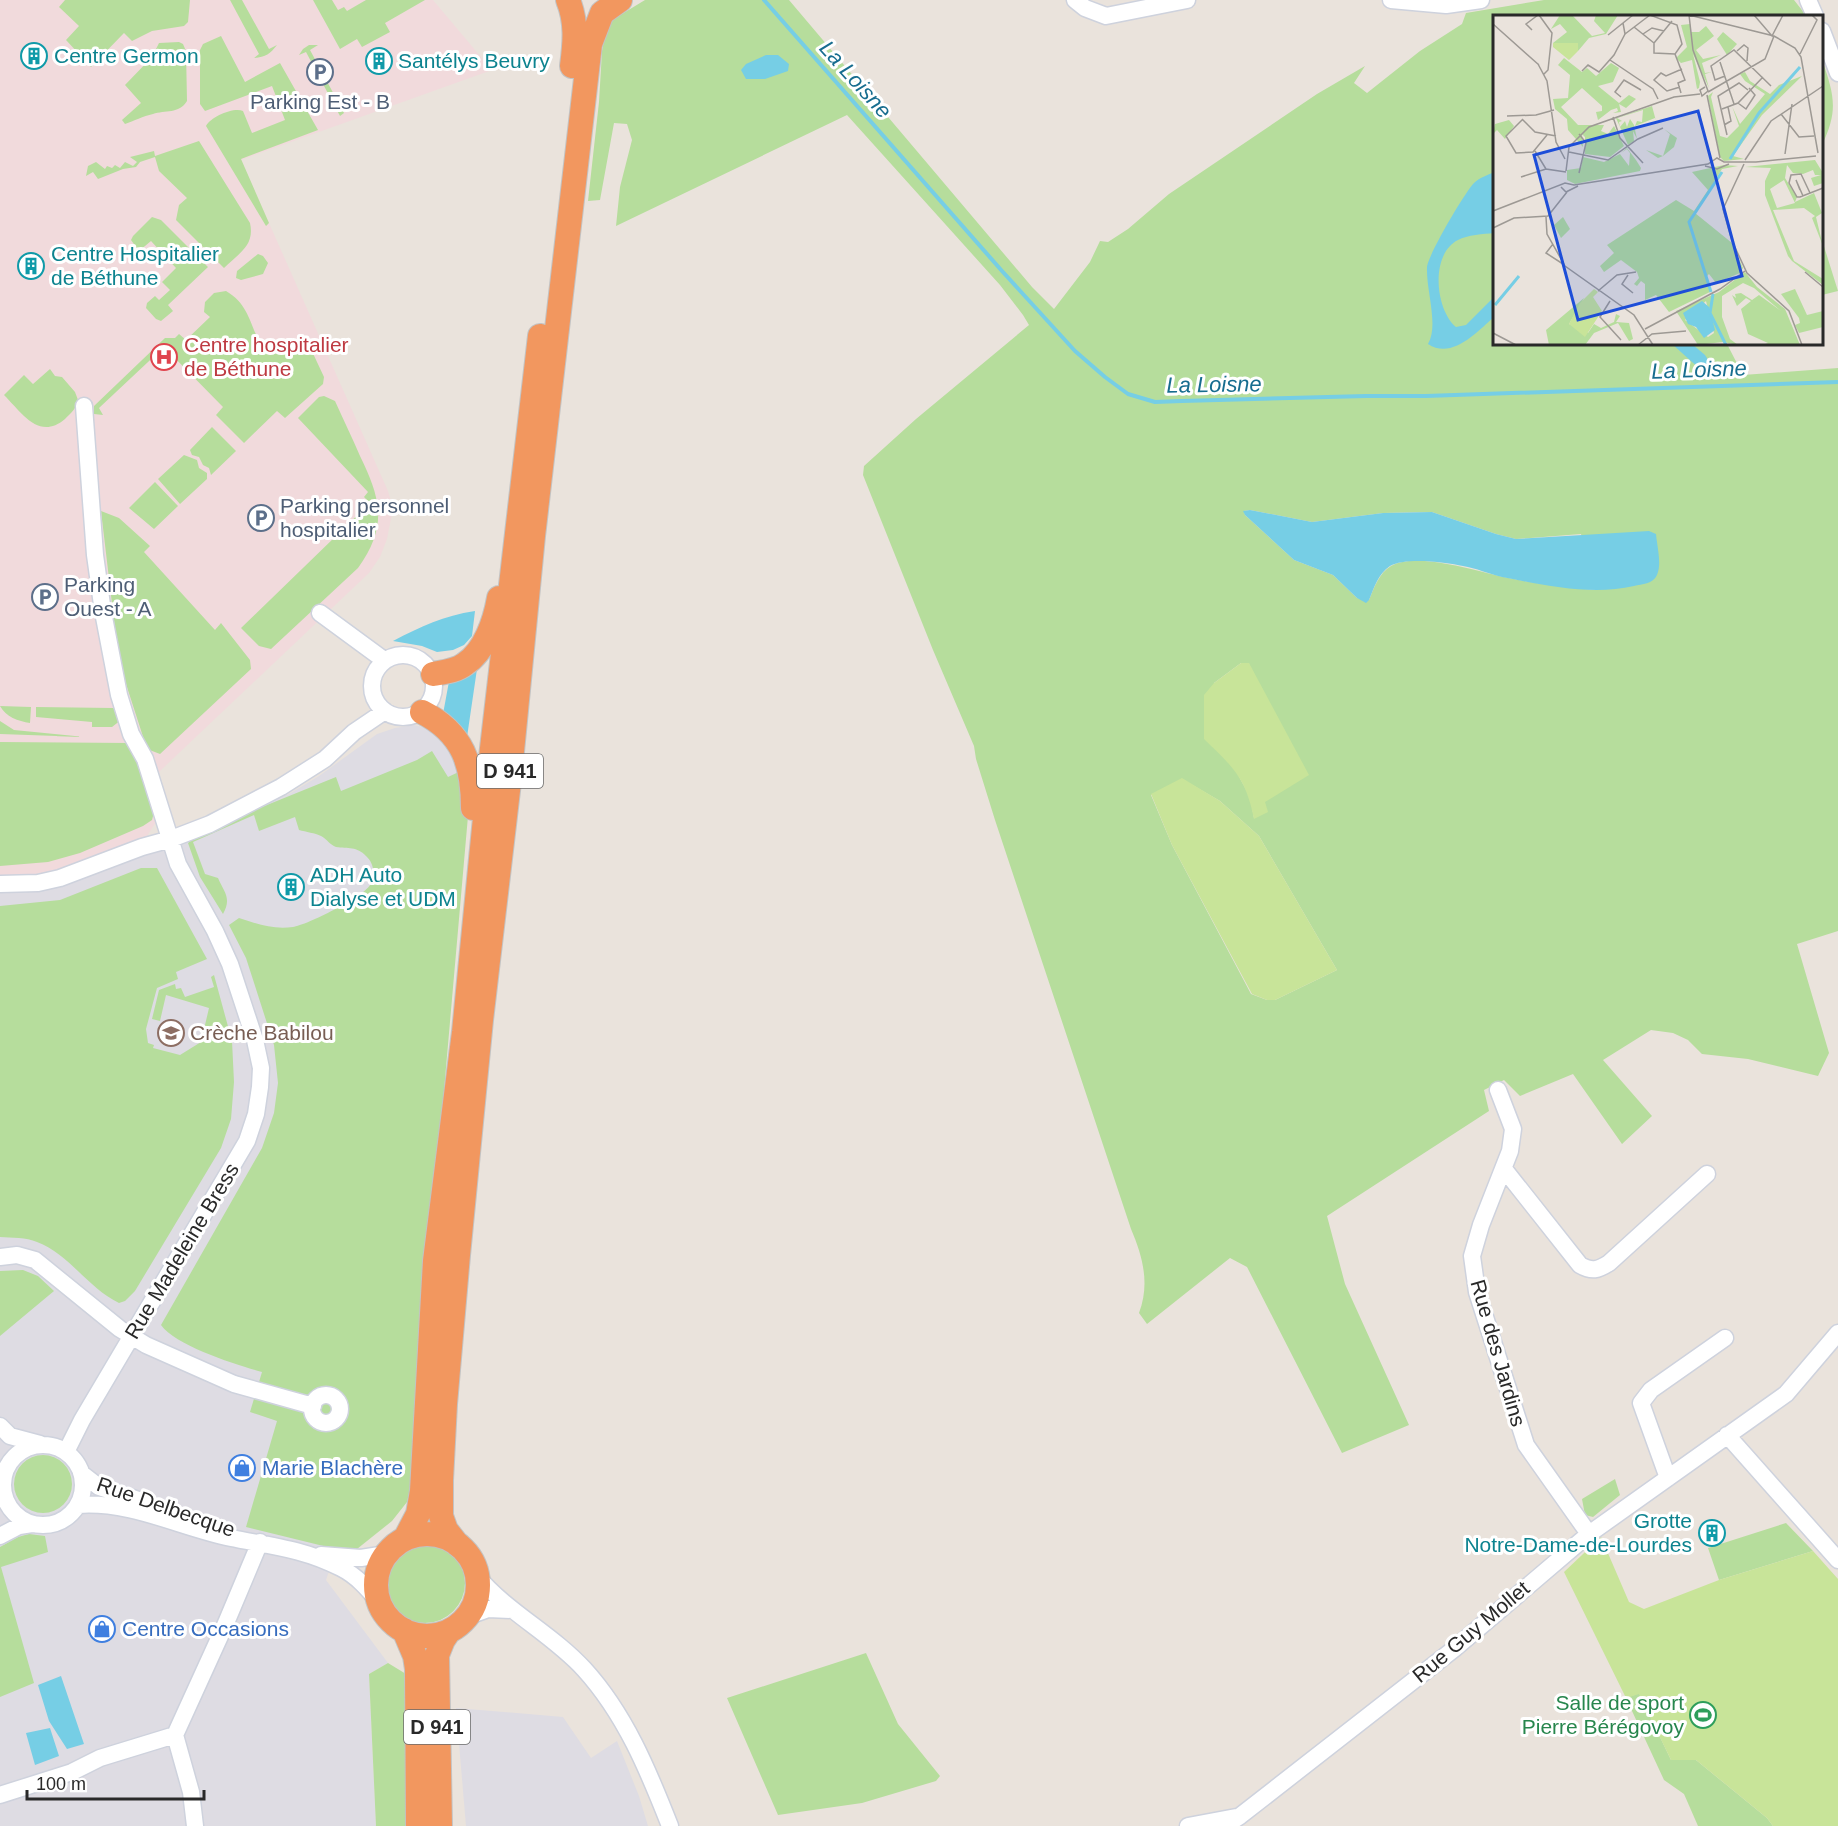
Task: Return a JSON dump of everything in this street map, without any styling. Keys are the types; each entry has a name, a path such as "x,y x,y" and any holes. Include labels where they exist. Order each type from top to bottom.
{"highway":[{"name":"D 941","path":"396,1546 418,1514 422,1491 435,1261 464,1032 471,946 519,508 576,39 574,19 568,0"},
{"path":"576,0 598,5 618,1"},
{"name":"D 941","path":"457,1544 446,1530 441,1516 441,1480 458,1255 481,1020 509,782 533,536 590,44 602,13 618,1"},
{"path":"433,674 447,672 465,664 481,648 496,616 508,545 519,508"},
{"path":"422,712 436,719 456,739 468,760 473,782 473,826 465,904 471,946"},
{"path":"422,1534 441,1536 457,1544 470,1558 477,1576 475,1598 457,1624 431,1635 422,1635 404,1630 393,1623 379,1602 376,1582 377,1572 396,1546 422,1534"},
{"name":"D 941","path":"440,1826 437,1655 442,1640 457,1624"},
{"name":"D 941","path":"404,1630 415,1656 417,1670 418,1826"}],"street":[{"path":"1075,0 1085,8 1106,16 1187,0"},
{"path":"1391,0 1446,5 1481,0"},
{"path":"1808,0 1815,15"},
{"path":"1823,36 1838,73"},
{"name":"Rue Madeleine Bress","path":"66,1452 77,1427 247,1140 256,1114 261,1068 255,1040 230,964 215,931 178,864 145,759 131,734 119,695 110,655 95,555 84,406"},
{"path":"320,614 362,645 379,667"},
{"path":"412,655 421,659 433,674 434,695 422,712 403,717 393,716 384,711 373,696 372,686 379,667 393,656 412,655"},
{"path":"354,732 373,696"},
{"path":"0,884 38,883 60,878 210,824 281,787 325,759 354,732 384,711"},
{"name":"Rue des Jardins","path":"1498,1090 1513,1129 1504,1169 1481,1226 1472,1256 1477,1292 1526,1444 1589,1534"},
{"path":"1504,1169 1580,1265 1588,1270 1599,1270 1609,1263 1707,1174"},
{"path":"0,1257 17,1255 35,1260 131,1337 234,1384 313,1406"},
{"name":"Rue Guy Mollet","path":"1188,1826 1219,1824 1240,1816 1454,1649 1589,1534 1786,1394 1838,1333"},
{"path":"1668,1478 1641,1403 1652,1390 1725,1338"},
{"path":"0,1528 8,1504 3,1484 9,1463 5,1431 41,1445"},
{"path":"1727,1435 1838,1560"},
{"path":"0,1536 19,1526 58,1522 78,1505 83,1490 78,1465 66,1452 54,1446 41,1445 26,1448 9,1463"},
{"name":"Rue Delbecque","path":"81,1473 99,1487 237,1529 256,1541"},
{"path":"8,1504 22,1519 32,1524"},
{"name":"Rue Delbecque","path":"78,1505 103,1504 127,1508 231,1538 256,1541 311,1554 361,1558 396,1546"},
{"path":"195,1826 191,1792 175,1735 226,1623 256,1541"},
{"name":"Rue Delbecque","path":"311,1554 344,1569 362,1583 379,1602"},
{"path":"477,1576 486,1587 584,1669 620,1717 647,1767 670,1826"},
{"path":"457,1624 488,1609 513,1610"},
{"path":"0,1795 72,1772 100,1758 175,1735"}],"shaded area":[{"name":"Centre hospitalier de Béthune","path":"0,0 433,0 492,70 241,160 388,491 393,508 387,539 380,557 369,573 160,771 157,779 156,822 147,836 80,863 40,875 0,877"},
{"path":"414,725 431,729 444,740 462,772 340,1539 326,1580 388,1663 369,1674 376,1826 0,1826 0,891 186,840 289,794 319,776 377,734"},
{"path":"456,1708 563,1717 591,1758 617,1741 639,1796 648,1826 466,1826"}],"green space":[{"path":"65,0 190,0 188,22 184,26 152,31 132,41 124,33 91,67 66,40 79,26 59,7"},
{"path":"230,0 242,0 269,49 277,45 270,53 254,58 259,54"},
{"path":"313,0 332,0 338,10 344,7 347,11 366,0 425,0 385,23 390,32 362,47 357,39 340,49"},
{"path":"645,0 789,0 1032,287 1054,309 1090,262 1100,241 1108,242 1128,229 1169,194 1317,94 1365,66 1354,83 1367,93 1420,51 1462,24 1466,13 1544,0 1794,0 1805,14 1493,15 1493,345 1728,345 1743,375 1838,368 1838,931 1797,944 1829,1053 1818,1076 1748,1059 1702,1054 1688,1040 1673,1033 1651,1030 1603,1060 1652,1116 1622,1144 1573,1074 1520,1096 1504,1080 1484,1090 1489,1111 1327,1216 1345,1284 1409,1425 1342,1453 1247,1267 1230,1258 1147,1324 1139,1313 1144,1292 1142,1260 995,820 974,746 863,475 864,466 916,419 1029,325 1000,285 847,115 616,226 620,187 632,140 627,124 614,123 600,200 588,201 606,30 612,20","holes":["1250,510 1312,522 1383,513 1432,512 1516,539 1581,534 1595,590 1535,583 1429,561 1414,561 1391,566 1380,577 1369,600 1357,598 1333,575 1294,560 1245,515 1244,511","1241,663 1249,663 1265,802 1254,818 1250,797 1235,769 1214,683","1182,779 1220,801 1259,836 1337,970 1275,1000 1267,1000 1251,994 1172,845 1151,795"]},
{"path":"221,36 245,82 280,63 318,130 241,159 269,223 266,226 206,126 217,116 234,110 243,111 252,133 285,120 272,86 205,111 200,104 200,50 203,44"},
{"path":"179,42 183,44 186,51 187,101 176,110 149,115 125,124 122,120 141,103 125,85 152,57 159,43"},
{"path":"309,45 318,45 310,50 344,113 340,116 306,52 299,55"},
{"path":"1823,63 1830,84 1833,104 1831,123 1823,143"},
{"path":"199,141 250,223 248,243 224,268 176,220 179,205 187,198 159,171 155,157 140,162 136,167 123,169 98,179 93,172 86,176 88,166 96,162 105,169 107,166 112,168 115,165 120,168 125,162 133,166 137,162 130,157 154,151 155,156"},
{"path":"152,217 161,220 208,267 168,305 173,311 161,321 146,308 147,303 155,296 159,300 170,290 162,282 176,268 151,241 139,251 131,240"},
{"path":"1823,243 1838,291 1823,295"},
{"path":"258,254 263,256 268,263 263,274 241,280 236,278 237,271"},
{"path":"226,291 242,305 269,355 310,347 324,377 323,384 285,418 277,411 244,443 216,415 223,407 164,347 99,408 103,415 94,414 94,406 165,338 175,338 179,334 186,340 210,317 204,312 205,302 214,293"},
{"path":"50,369 55,376 62,377 75,392 78,400 75,408 65,419 56,425 47,427 32,422 4,395 24,375 33,384"},
{"path":"324,396 335,401 367,471 377,499 377,525 368,553 358,568 271,649 259,646 241,628 370,503 364,497 368,492 298,418 319,397"},
{"path":"212,427 236,451 211,475 209,468 203,465 199,457 192,455 190,450"},
{"path":"184,455 197,460 199,468 207,473 207,479 180,504 158,479"},
{"path":"155,482 178,506 154,529 129,508"},
{"path":"101,511 119,518 150,546 144,552 215,630 221,623 250,660 251,669 160,754 147,749 126,684 117,646"},
{"path":"1241,663 1249,663 1309,775 1265,802 1268,812 1254,819 1247,793 1237,774 1204,739 1204,695 1214,683"},
{"path":"0,706 31,707 30,723 13,718"},
{"path":"36,707 113,708 120,712 121,720 112,727 92,727 92,722 36,717"},
{"path":"0,721 14,730 85,737 0,734"},
{"path":"0,742 130,743 155,808 152,820 80,853 48,862 0,866"},
{"path":"432,751 448,777 465,769 468,816 419,1376 413,1478 407,1502 392,1521 352,1553 246,1527 277,1421 250,1412 262,1372 223,1360 193,1347 169,1333 161,1325 262,1148 274,1113 278,1083 274,1045 246,958 229,925 239,918 279,928 293,927 310,921 334,910 365,890 373,878 372,866 369,859 359,851 336,847 321,836 299,830 295,817 259,831 254,815 193,842 205,874 218,878 225,891 227,904 223,914 200,877 188,843 205,830 336,777 341,791 417,760"},
{"path":"1182,778 1220,801 1259,836 1337,970 1275,1000 1267,1000 1252,994 1172,845 1151,794"},
{"path":"141,868 157,868 207,959 176,972 178,979 157,988 146,1029 148,1043 154,1045 153,1048 180,1055 201,1042 209,1008 166,995 160,1021 152,1019 159,990 175,984 176,989 181,988 185,997 214,987 211,977 214,975 232,1041 234,1082 231,1119 221,1148 135,1291 125,1301 119,1303 108,1297 48,1247 28,1239 0,1237 0,906 60,900"},
{"path":"23,1270 38,1276 54,1291 0,1336 0,1271"},
{"path":"43,1455 54,1457 67,1468 72,1484 70,1495 59,1508 43,1513 32,1511 19,1500 14,1484 16,1473 27,1460"},
{"path":"1615,1479 1620,1495 1593,1517 1585,1515 1582,1499"},
{"path":"1786,1523 1813,1551 1719,1580 1708,1548"},
{"path":"29,1534 45,1536 48,1552 1,1567 34,1683 0,1697 0,1547"},
{"path":"1601,1537 1629,1602 1644,1609 1719,1580 1813,1551 1838,1579 1838,1826 1773,1826 1767,1818 1696,1760 1671,1760 1639,1694 1626,1698 1564,1572"},
{"path":"425,1543 440,1546 453,1555 462,1568 465,1583 462,1598 453,1611 440,1620 425,1623 410,1620 397,1611 388,1598 385,1583 388,1568 397,1555 410,1546"},
{"path":"866,1653 898,1724 940,1776 936,1781 862,1803 778,1815 727,1698"},
{"path":"388,1663 406,1674 410,1826 376,1826 369,1674"},
{"path":"1639,1693 1671,1760 1696,1760 1767,1818 1773,1826 1698,1826 1684,1794 1664,1780 1626,1698"}],"water":[{"path":"766,55 778,55 789,64 788,71 765,79 746,79 741,70 746,64"},
{"path":"1493,172 1493,233 1466,237 1449,247 1440,269 1440,295 1449,319 1456,327 1466,325 1493,298 1493,318 1464,342 1446,349 1437,348 1428,344 1432,327 1427,267 1448,224 1469,189 1478,180"},
{"path":"1673,345 1693,345 1705,355 1710,363 1701,370"},
{"path":"1250,510 1312,522 1383,513 1432,512 1516,539 1649,531 1656,534 1658,571 1653,580 1644,584 1618,589 1584,590 1497,576 1447,563 1405,562 1397,563 1386,569 1379,577 1366,603 1357,598 1333,575 1294,560 1243,511"},
{"path":"475,611 472,636 464,645 453,650 437,652 422,646 393,641 433,622"},
{"path":"477,669 467,737 443,714 450,676"},
{"path":"61,1676 84,1744 67,1749 49,1721 38,1685"},
{"path":"50,1728 59,1756 35,1765 26,1733"}],"waterway":[{"name":"La Loisne","path":"764,0 1075,351 1128,394 1155,402 1426,396 1838,382"}],"place":[{"name":"Centre Germon","path":"34,56"},
{"name":"Santélys Beuvry","path":"379,61"},
{"name":"Parking Est - B","path":"320,72"},
{"name":"Centre Hospitalier de Béthune","path":"31,266"},
{"name":"Centre hospitalier de Béthune","path":"164,357"},
{"name":"Parking personnel hospitalier","path":"261,518"},
{"name":"Parking Ouest - A","path":"45,597"},
{"name":"ADH Auto Dialyse et UDM","path":"291,887"},
{"name":"Crèche Babilou","path":"171,1033"},
{"name":"Marie Blachère","path":"242,1468"},
{"name":"Grotte Notre-Dame-de-Lourdes","path":"1712,1533"},
{"name":"Centre Occasions","path":"102,1629"},
{"name":"Salle de sport Pierre Bérégovoy","path":"1703,1715"}]}
